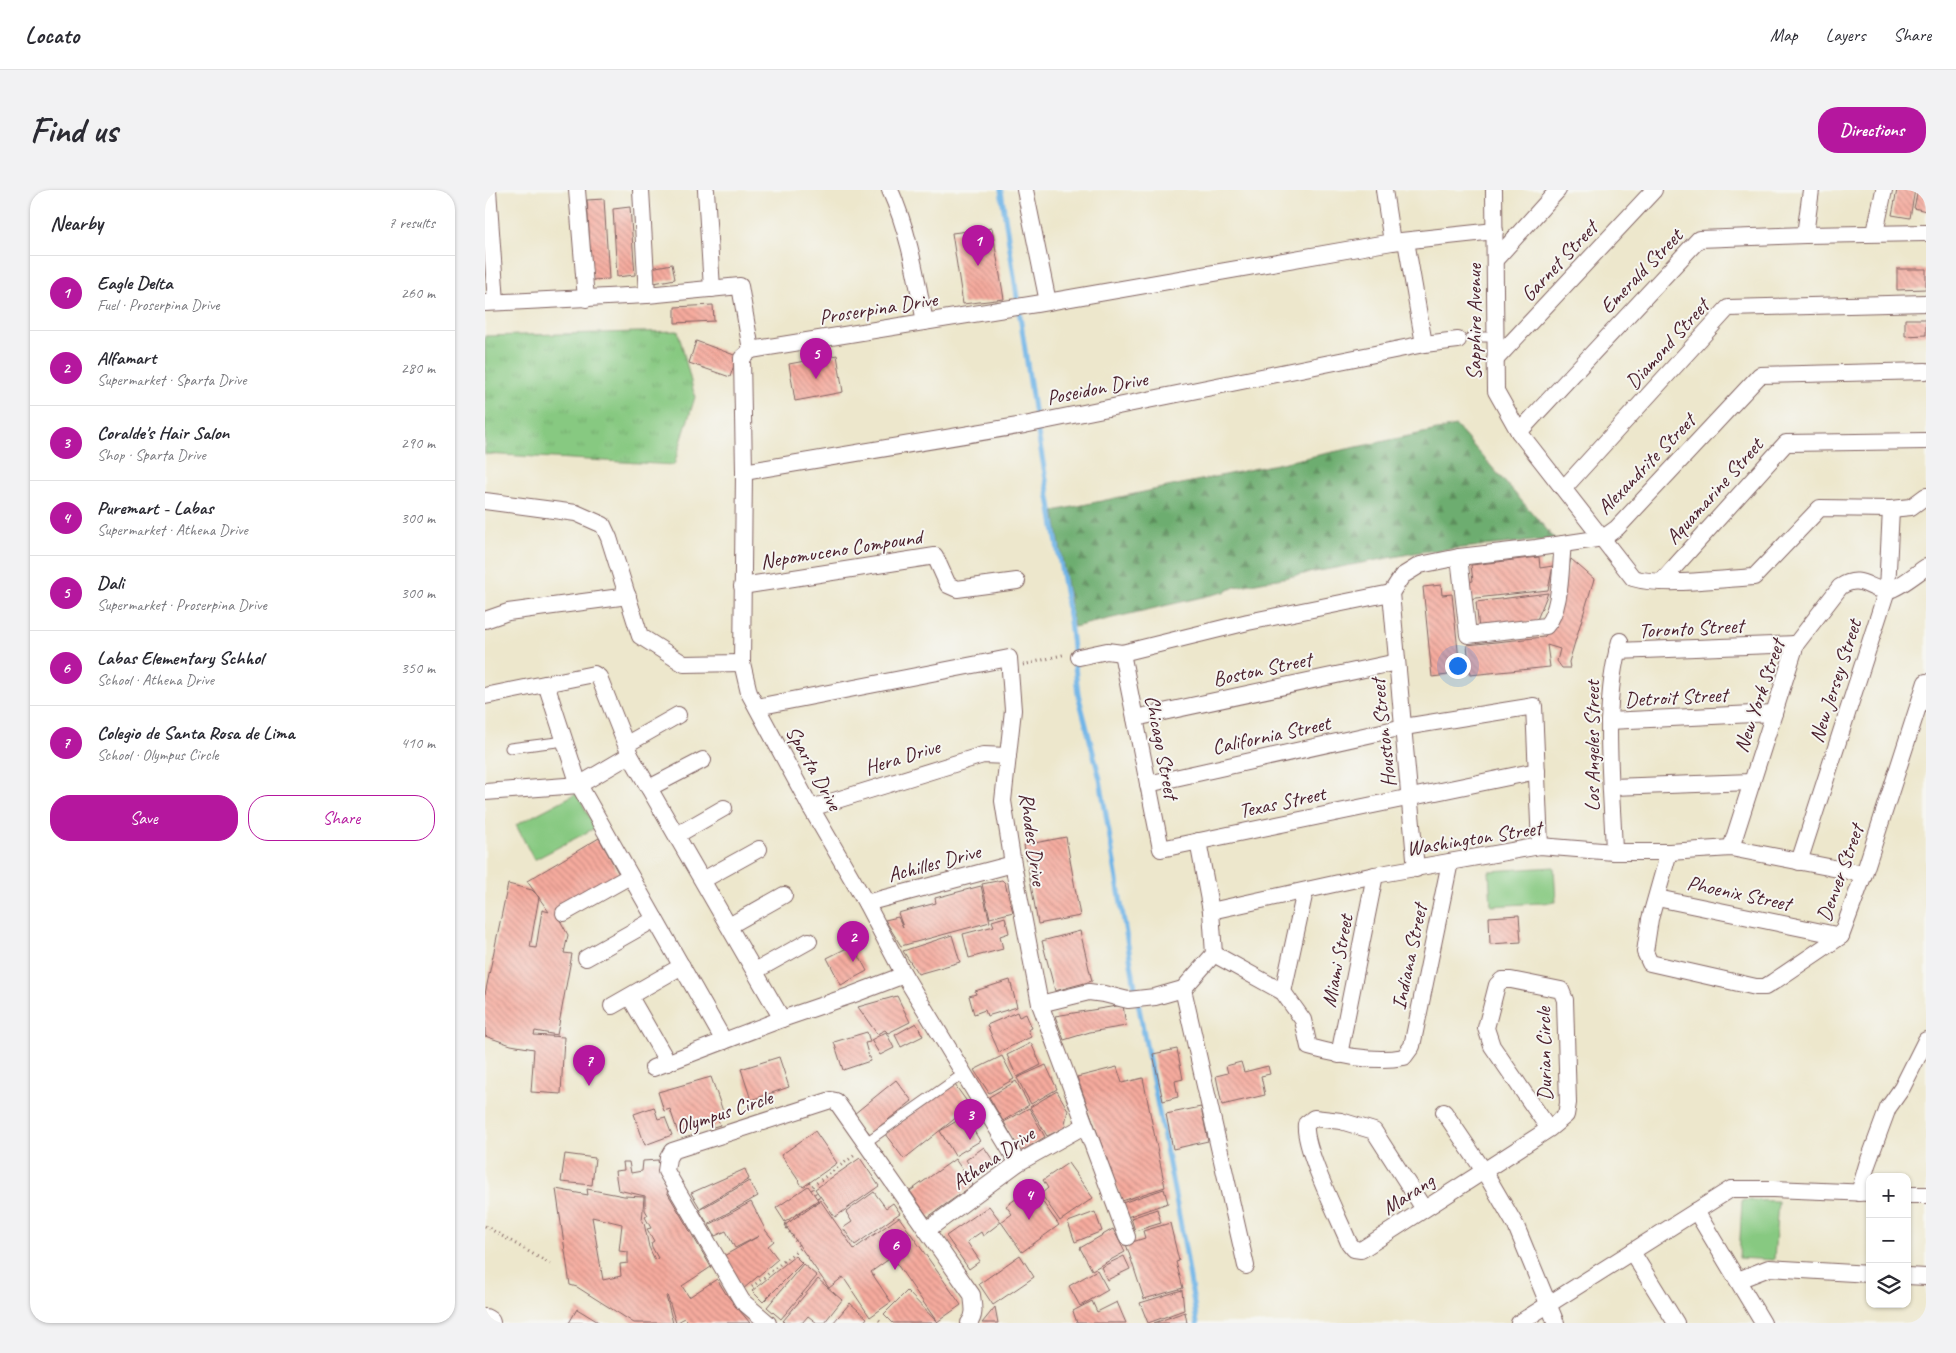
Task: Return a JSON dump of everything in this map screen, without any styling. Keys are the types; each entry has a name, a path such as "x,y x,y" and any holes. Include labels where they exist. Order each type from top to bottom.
{"street":[{"path":"488,190 490,302 587,299 741,286 751,350"},
{"path":"577,190 587,299"},
{"path":"641,190 647,295"},
{"path":"706,190 712,289"},
{"path":"890,190 900,212 911,249 925,322"},
{"path":"1025,190 1042,303"},
{"path":"1383,190 1399,242 1424,344"},
{"name":"Sapphire Avenue","path":"1494,190 1496,391 1519,432 1633,578 1661,582 1753,577 1820,508 1891,509 1911,507 1926,496"},
{"path":"1495,260 1558,190"},
{"name":"Garnet Street","path":"1495,360 1654,190"},
{"path":"1805,235 1811,190"},
{"path":"1875,233 1884,190"},
{"name":"Proserpina Drive","path":"751,350 1399,242 1495,231"},
{"name":"Emerald Street","path":"1519,432 1699,239 1875,233 1926,234"},
{"name":"Diamond Street","path":"1564,488 1728,308 1926,303"},
{"name":"Poseidon Drive","path":"744,472 1025,425 1424,344 1465,339"},
{"name":"Sparta Drive","path":"751,350 742,358 744,472 742,663 749,693 904,975 1018,1164"},
{"name":"Alexandrite Street","path":"1391,593 1403,576 1420,565 1459,557 1603,538 1617,528 1760,375 1926,371"},
{"name":"Aquamarine Street","path":"1661,582 1786,443 1926,440"},
{"path":"485,501 576,513 603,525 609,538 640,636 683,664 742,663"},
{"name":"New Jersey Street","path":"1799,862 1887,590 1891,509"},
{"path":"1459,557 1468,635 1546,626 1553,618 1556,608 1563,544"},
{"name":"Nepomuceno Compound","path":"742,586 935,556 948,585 957,589 1017,581"},
{"path":"1887,590 1895,588 1926,567"},
{"name":"New York Street","path":"1731,848 1796,644 1840,587 1846,583 1854,580 1887,590"},
{"path":"1075,655 1107,651 1122,653 1248,622 1391,593"},
{"name":"Houston Street","path":"1391,593 1416,869"},
{"path":"485,620 508,612 628,596"},
{"name":"Toronto Street","path":"1619,646 1625,652 1796,644"},
{"name":"Los Angeles Street","path":"1614,852 1609,721 1613,670 1619,646"},
{"name":"Chicago Street","path":"1122,653 1161,849"},
{"path":"757,708 1009,658 1010,668"},
{"name":"Boston Street","path":"1135,718 1397,662"},
{"name":"Rhodes Drive","path":"1010,668 1013,710 1003,801 1040,1004 1127,1237"},
{"path":"485,696 594,674 599,677 629,750 649,788 781,1019"},
{"name":"Denver Street","path":"1657,898 1650,919 1645,952 1650,963 1756,987 1765,987 1841,936 1864,874 1926,682"},
{"path":"546,684 579,784 724,1041"},
{"name":"California Street","path":"1148,784 1404,727 1534,706 1537,771"},
{"name":"Detroit Street","path":"1609,721 1774,713"},
{"path":"485,792 579,784 678,715"},
{"name":"Hera Drive","path":"811,808 983,755 1008,756"},
{"path":"649,788 703,760"},
{"path":"1537,771 1540,846"},
{"name":"Texas Street","path":"1161,849 1537,771"},
{"path":"1612,787 1752,782"},
{"path":"677,835 724,808"},
{"path":"1040,1004 1089,992 1127,1000 1155,997 1183,989 1199,973 1214,954 1211,911 1198,841"},
{"name":"Washington Street","path":"1211,911 1375,875 1540,846 1614,852 1669,852 1731,848 1864,874"},
{"path":"703,880 759,850"},
{"path":"1657,898 1669,852"},
{"name":"Indiana Street","path":"1339,1055 1387,1060 1404,1057 1412,1046 1450,862"},
{"name":"Achilles Drive","path":"866,903 1013,864"},
{"name":"Miami Street","path":"1339,1055 1375,875"},
{"path":"564,913 630,876"},
{"path":"1283,992 1305,891"},
{"path":"729,926 784,895"},
{"name":"Phoenix Street","path":"1657,898 1841,936"},
{"path":"586,958 655,920"},
{"path":"755,971 809,941"},
{"path":"1214,954 1283,992 1303,1020 1309,1047 1339,1055"},
{"path":"613,1006 682,966"},
{"path":"630,997 660,1066 781,1019 904,975"},
{"name":"Durian Circle","path":"1484,1171 1549,1129 1566,1116 1568,1103 1565,1000 1561,990 1503,980 1497,985 1486,1028 1492,1046 1549,1129"},
{"path":"1183,989 1246,1266"},
{"path":"1519,1323 1726,1192 1737,1188 1864,1193 1867,1165 1888,1108 1902,1088 1926,1040"},
{"name":"Olympus Circle","path":"768,1323 742,1301 666,1171 668,1158 672,1151 831,1100 836,1101 971,1296 974,1307 973,1319 969,1323"},
{"path":"1444,1112 1484,1171 1516,1226 1556,1323"},
{"name":"Marang","path":"1424,1209 1374,1131 1341,1121 1314,1118 1305,1124 1305,1132 1311,1152 1349,1243 1354,1249 1361,1250 1484,1171"},
{"name":"Athena Drive","path":"927,1230 1018,1164 1084,1126"},
{"path":"1911,1195 1926,1195"},
{"path":"1696,1211 1763,1323"},
{"path":"1632,1252 1675,1323"},
{"path":"1738,1280 1769,1268 1866,1274"},
{"path":"1911,1276 1926,1277"}],"lane":[{"path":"1465,339 1495,336"},
{"path":"510,748 565,741"},
{"path":"866,1145 963,1074"}],"path":[{"path":"1010,668 1075,655"},
{"path":"739,1296 800,1248 785,1225 820,1200 811,1187 866,1145"},
{"path":"485,1226 550,1264"},
{"path":"879,1320 883,1323"}],"green space":[{"path":"678,331 695,397 674,465 485,454 485,336"},
{"path":"1456,426 1555,539 1420,552 1235,587 1224,592 1074,627 1054,511"},
{"path":"577,793 595,828 534,860 516,825"},
{"path":"1554,867 1556,902 1491,906 1489,871"},
{"path":"1742,1200 1778,1201 1774,1260 1739,1258"}],"building":[{"path":"1897,190 1915,190 1910,218 1892,215"},
{"path":"1918,190 1926,190 1926,211 1914,208"},
{"path":"604,199 609,279 592,280 587,200"},
{"path":"630,207 635,275 617,277 613,209"},
{"path":"992,228 1004,299 963,304 952,233"},
{"path":"672,264 675,279 654,283 651,268"},
{"path":"1897,269 1926,269 1926,289 1897,290"},
{"path":"713,305 714,321 675,323 675,307"},
{"path":"1905,319 1926,319 1926,335 1905,336"},
{"path":"696,341 737,356 730,377 689,363"},
{"path":"837,355 843,392 795,401 789,364"},
{"path":"1539,557 1540,568 1553,566 1548,590 1467,599 1465,582 1473,581 1471,565"},
{"path":"1571,559 1594,579 1569,662 1570,668 1562,668 1557,661 1560,649 1547,645 1550,667 1470,675 1467,645 1544,637 1551,629"},
{"path":"1441,585 1442,595 1452,594 1460,669 1448,670 1448,675 1432,677 1423,587"},
{"path":"1548,593 1536,622 1479,629 1476,602"},
{"path":"1066,837 1080,916 1038,924 1024,845"},
{"path":"599,838 621,878 556,913 568,935 564,953 572,954 557,1035 535,1031 534,1035 564,1037 561,1094 531,1092 534,1049 511,1045 485,1036 485,994 508,884 532,890 537,895 527,881","holes":["539,898 549,912 542,910 536,948 530,947"]},
{"path":"1002,880 1005,883 1013,912 990,918 982,884"},
{"path":"981,886 990,922 901,946 885,920 898,917 903,927 898,913 936,903 935,898"},
{"path":"1519,915 1521,942 1490,944 1489,917"},
{"path":"1005,917 1009,933 1000,936 1003,949 969,958 963,934 994,926 992,921"},
{"path":"1080,931 1092,981 1055,991 1042,941"},
{"path":"952,935 960,962 918,974 903,951"},
{"path":"853,945 867,971 841,985 827,958"},
{"path":"1010,980 1017,1007 987,1016 985,1010 974,1014 969,996 976,994 975,991"},
{"path":"897,996 910,1022 888,1033 885,1030 877,1034 858,1007"},
{"path":"1123,1005 1126,1026 1090,1032 1064,1040 1055,1016"},
{"path":"1017,1012 1019,1017 1026,1014 1032,1028 1028,1030 1031,1037 999,1052 987,1025"},
{"path":"916,1023 923,1036 901,1047 895,1035"},
{"path":"867,1032 870,1042 865,1043 870,1061 843,1070 834,1042"},
{"path":"886,1032 894,1048 880,1055 871,1040"},
{"path":"1031,1043 1041,1065 1017,1077 1007,1055"},
{"path":"1177,1049 1183,1079 1175,1081 1178,1097 1163,1101 1153,1054"},
{"path":"1002,1056 1014,1079 989,1093 974,1070"},
{"path":"779,1057 789,1087 751,1100 741,1069"},
{"path":"1241,1062 1244,1072 1268,1066 1270,1074 1261,1076 1265,1095 1222,1105 1216,1076 1228,1073 1226,1066"},
{"path":"1046,1065 1057,1089 1031,1104 1017,1078"},
{"path":"1117,1067 1122,1083 1143,1078 1165,1187 1122,1201 1077,1077"},
{"path":"711,1077 725,1117 718,1120 720,1125 713,1127 711,1122 678,1133 670,1109 664,1111 658,1092"},
{"path":"896,1080 912,1101 870,1134 854,1114"},
{"path":"1016,1081 1029,1105 1003,1121 989,1097"},
{"path":"955,1085 968,1103 955,1113 957,1117 904,1159 885,1134 919,1107"},
{"path":"1057,1091 1068,1110 1064,1128 1047,1136 1030,1107"},
{"path":"654,1107 658,1119 665,1117 672,1135 645,1145 634,1114"},
{"path":"1201,1107 1208,1141 1173,1149 1166,1114"},
{"path":"1029,1108 1045,1137 1020,1152 1004,1122"},
{"path":"965,1116 980,1141 955,1156 940,1131"},
{"path":"815,1131 837,1163 803,1187 781,1155"},
{"path":"984,1147 994,1162 976,1174 966,1160"},
{"path":"565,1154 595,1158 592,1185 561,1182"},
{"path":"860,1158 879,1186 835,1217 815,1189"},
{"path":"955,1159 973,1185 928,1217 910,1191"},
{"path":"658,1160 660,1174 667,1192 711,1267 682,1286 689,1297 717,1279 726,1294 750,1323 690,1323 685,1318 676,1323 667,1295 673,1323 634,1323 577,1287 570,1285 556,1189 588,1195 587,1189 624,1196 644,1197 642,1222 644,1223 649,1247 655,1260 658,1258 651,1243 654,1241 647,1229 651,1228 645,1217 648,1215 645,1210 645,1196 618,1190 615,1171 624,1170 623,1162 629,1162 631,1173 642,1171 643,1161","holes":["592,1217 622,1224 619,1251 628,1252 628,1263 620,1264 621,1276 603,1280"]},
{"path":"1068,1163 1093,1198 1060,1221 1041,1194 1048,1188 1043,1180"},
{"path":"745,1169 749,1179 700,1208 691,1193"},
{"path":"749,1181 758,1196 708,1224 699,1210"},
{"path":"808,1186 818,1200 785,1222 776,1208"},
{"path":"1032,1187 1059,1225 1022,1252 1001,1222 1012,1214 1006,1206"},
{"path":"1164,1189 1168,1203 1127,1217 1122,1203"},
{"path":"874,1192 886,1208 893,1203 900,1213 855,1245 843,1228 852,1222 846,1212"},
{"path":"820,1200 854,1249 899,1217 961,1305 937,1322 892,1257 871,1272 891,1302 870,1317 843,1277 829,1288 785,1225"},
{"path":"751,1202 766,1231 774,1241 768,1246 778,1259 742,1290 722,1257 759,1236 735,1248 726,1231 715,1236 709,1225"},
{"path":"989,1206 1001,1222 983,1236 981,1232 967,1242 980,1261 969,1269 946,1236"},
{"path":"1157,1209 1161,1223 1135,1231 1131,1218"},
{"path":"1095,1212 1102,1231 1075,1242 1068,1222"},
{"path":"1170,1223 1179,1261 1176,1262 1183,1288 1144,1299 1126,1244 1145,1238 1143,1231"},
{"path":"1113,1229 1125,1252 1092,1270 1080,1248"},
{"path":"1020,1255 1034,1277 993,1305 979,1284"},
{"path":"795,1256 802,1263 763,1302 752,1291"},
{"path":"1124,1256 1130,1269 1107,1280 1101,1267"},
{"path":"803,1264 817,1276 781,1319 767,1307"},
{"path":"1097,1270 1108,1290 1080,1306 1069,1286"},
{"path":"818,1279 842,1300 824,1323 817,1323 808,1316 802,1323 785,1323 783,1321"},
{"path":"1182,1290 1184,1310 1148,1323 1140,1303"},
{"path":"907,1291 938,1323 893,1323 884,1314"},
{"path":"1092,1301 1097,1312 1117,1302 1126,1323 1077,1323 1073,1311"},
{"path":"850,1303 867,1318 863,1323 833,1323"},
{"path":"995,1307 998,1323 982,1323"},
{"path":"577,1309 600,1323 569,1323"},
{"path":"1185,1312 1187,1323 1154,1323"}],"waterway":[{"path":"1001,190 1034,409 1070,621 1078,694 1100,779 1135,987 1185,1247 1197,1323"}],"place":[{"name":"Eagle Delta","path":"978,266"},
{"name":"Dali","path":"816,379"},
{"name":"Alfamart","path":"853,962"},
{"name":"Colegio de Santa Rosa de Lima","path":"589,1086"},
{"name":"Coralde's Hair Salon","path":"970,1140"},
{"name":"Puremart - Labas","path":"1029,1220"},
{"name":"Labas Elementary Schhol","path":"895,1270"}]}
